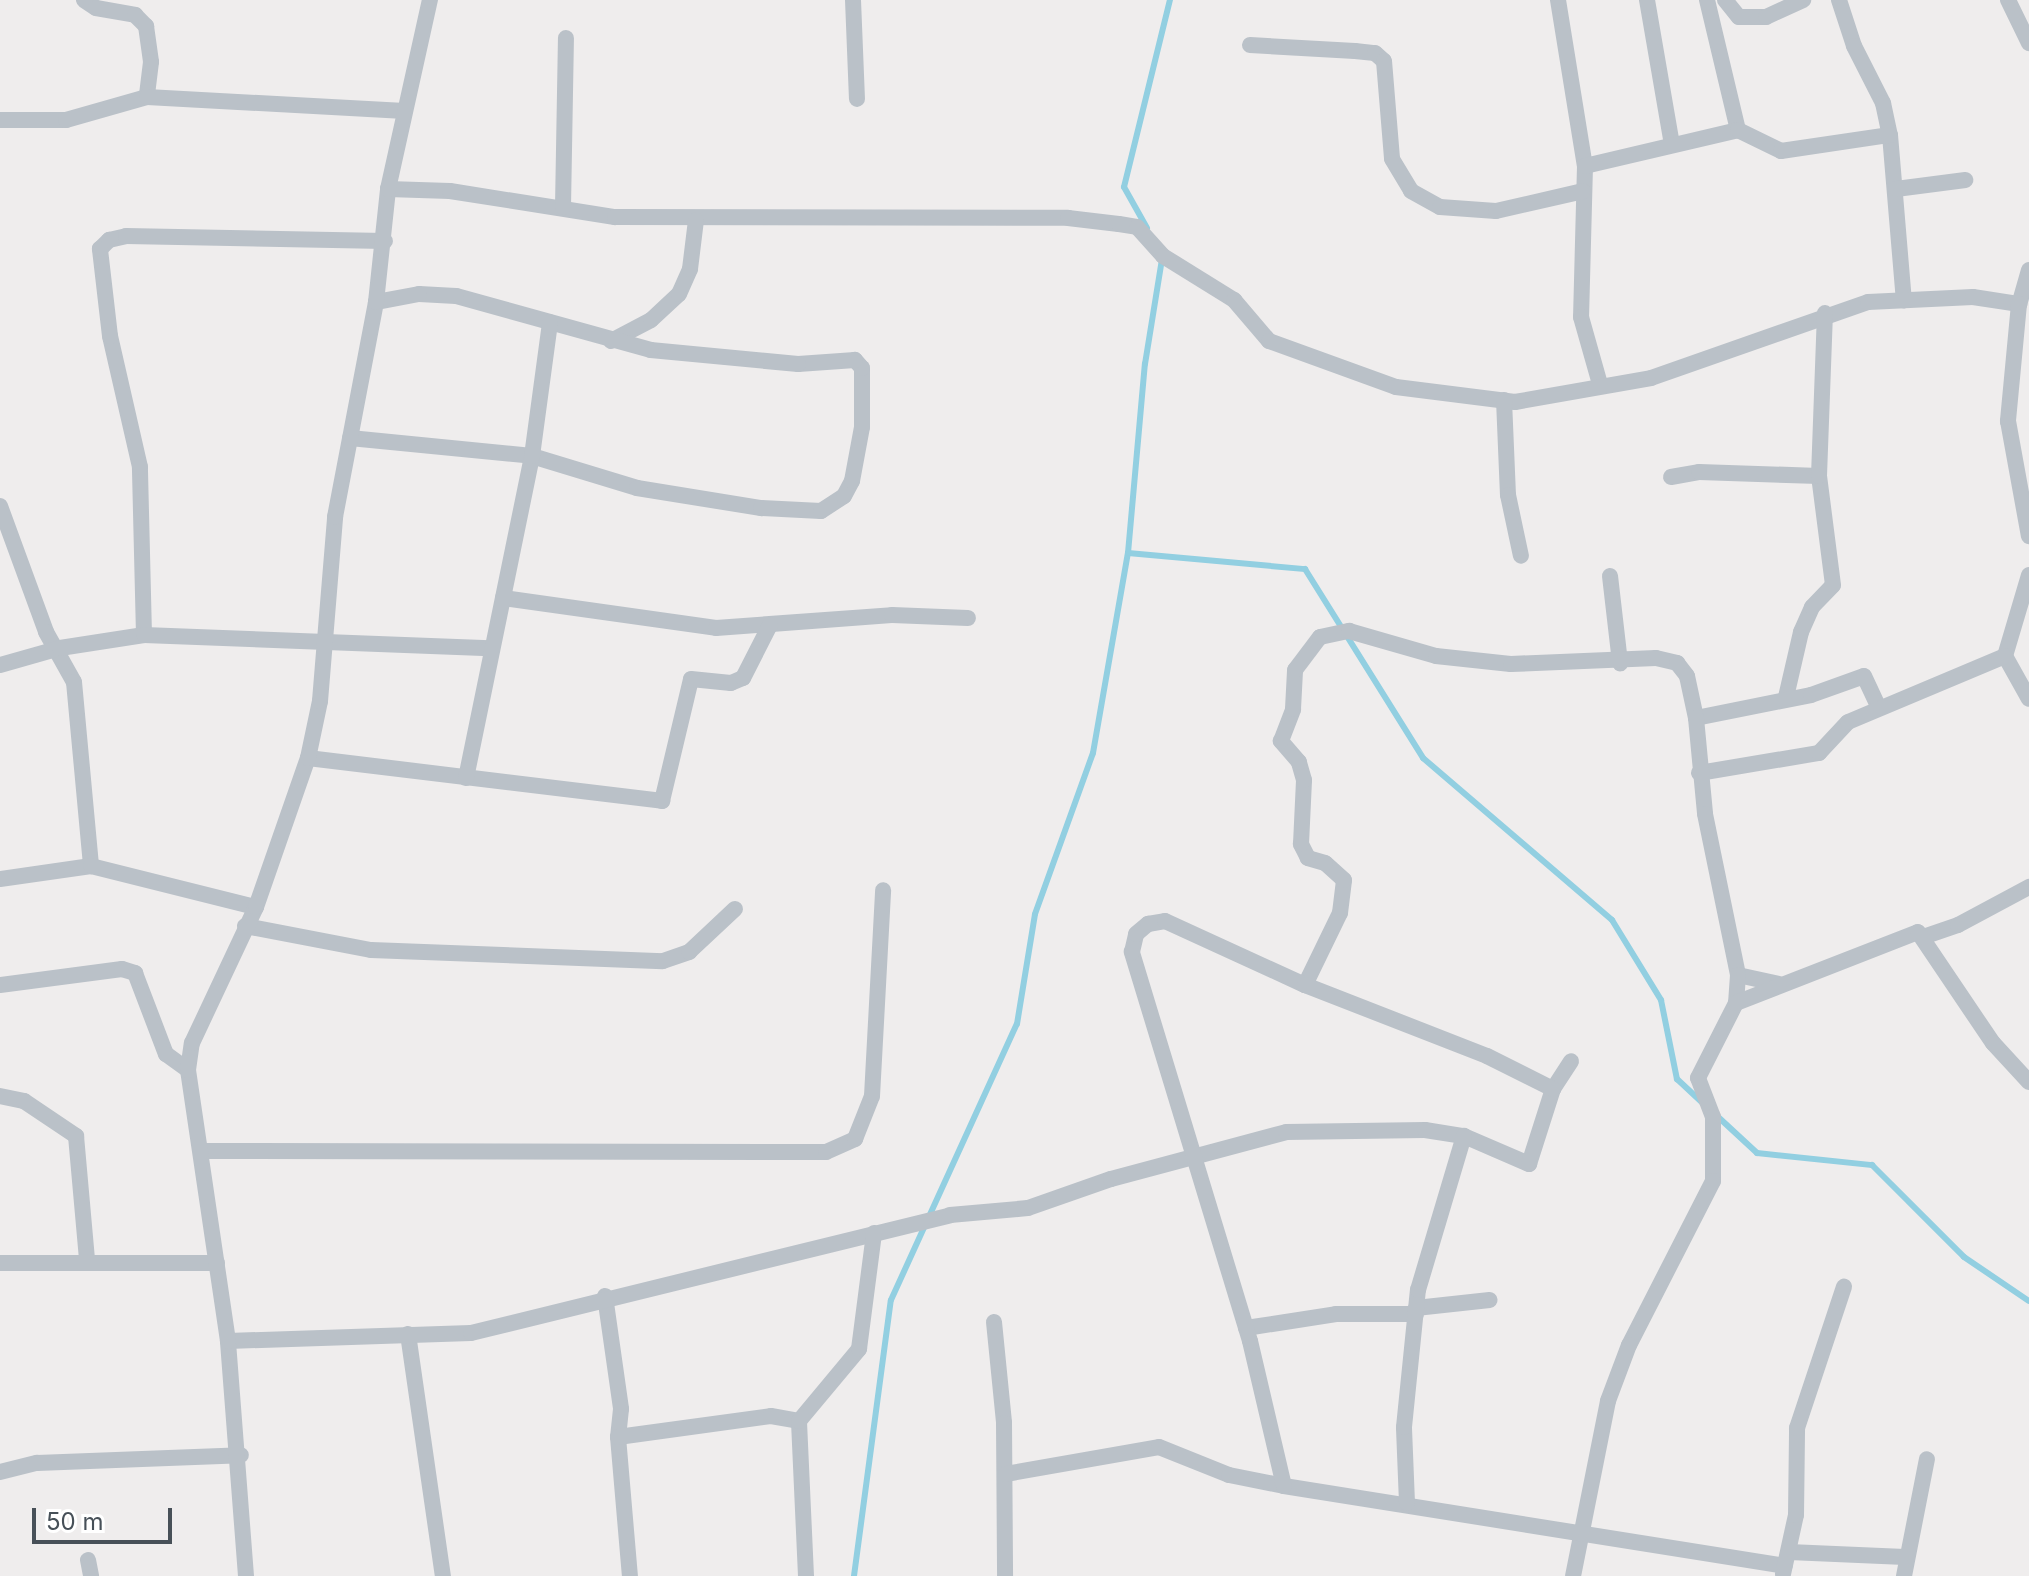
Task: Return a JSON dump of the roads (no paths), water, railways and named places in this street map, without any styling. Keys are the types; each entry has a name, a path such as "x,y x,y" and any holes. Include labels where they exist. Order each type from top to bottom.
{"street":[{"path":"84,0 96,8 135,15 146,26 151,62 147,97"},
{"path":"246,1576 241,1455 228,1341 188,1070 192,1043 256,907 308,758 320,701 335,517 376,302 385,241 388,189 430,0"},
{"path":"853,0 857,99"},
{"path":"1558,0 1585,166 1581,317 1600,384"},
{"path":"1647,0 1672,144"},
{"path":"1707,0 1738,130"},
{"path":"1725,0 1739,17 1766,17 1803,0"},
{"path":"1839,0 1854,46 1883,103 1890,135 1904,300"},
{"path":"2008,0 2029,43"},
{"path":"563,207 566,38"},
{"path":"1250,45 1375,53 1384,61 1392,159 1411,191 1440,207 1496,211 1583,191"},
{"path":"0,120 66,120 147,97 405,111"},
{"path":"1585,166 1738,130 1781,151 1890,135"},
{"path":"1896,189 1965,180"},
{"path":"388,189 450,191 615,217 696,220 1068,218 1137,227 1163,256 1234,300 1269,341 1396,387 1504,400 1651,378 1825,313 1904,300 1973,297 2019,304"},
{"path":"611,341 651,320 679,294 690,269 696,220"},
{"path":"144,635 140,467 110,336 100,249 109,240 126,236 385,241"},
{"path":"2029,270 2019,304 2022,351 2008,421 2029,536"},
{"path":"350,438 532,456 637,488 761,508 821,511 844,496 862,427 862,368 855,360 798,364 651,350 456,296 419,294 376,302"},
{"path":"1786,697 1801,632 1812,607 1833,585 1819,476 1825,313"},
{"path":"466,778 490,648 532,456 550,322"},
{"path":"1504,400 1508,495 1521,556"},
{"path":"1671,477 1699,472 1819,476"},
{"path":"0,506 46,632 60,648 74,682 91,866"},
{"path":"2029,575 2005,656 2029,699"},
{"path":"1610,576 1620,663"},
{"path":"503,598 659,623 770,625 892,615 968,618"},
{"path":"308,758 662,801 691,679 731,683 743,678 770,625"},
{"path":"1305,985 1340,913 1344,880 1325,863 1308,858 1301,844 1304,780 1299,762 1281,741 1293,709 1295,670 1304,652 1331,631 1349,631 1451,658 1511,664 1620,663 1656,658 1677,663 1687,676 1696,718 1699,773 1738,975 1736,1003 1698,1078 1713,1117 1713,1181 1629,1345 1608,1401 1573,1576"},
{"path":"0,665 60,648 144,635 490,648"},
{"path":"1699,773 1819,753 1848,722 2005,656"},
{"path":"1696,718 1821,692 1864,676 1879,708"},
{"path":"0,879 91,866 256,907"},
{"path":"1923,937 1958,925 2029,887"},
{"path":"202,1151 826,1152 855,1139 872,1096 883,890"},
{"path":"245,926 371,950 663,961 689,952 735,909"},
{"path":"1284,1486 1246,1328 1197,1156 1132,952 1136,934 1148,924 1165,921 1305,985 1404,1021 1553,1089"},
{"path":"1736,1003 1918,932 1993,1043 2029,1082"},
{"path":"0,985 122,969 135,973 166,1054 188,1070"},
{"path":"1738,975 1779,984"},
{"path":"228,1341 471,1333 605,1296 950,1215 1028,1208 1286,1132 1425,1130 1464,1136 1529,1164 1553,1089 1571,1061"},
{"path":"2,1093 24,1101 76,1136 87,1260"},
{"path":"1407,1503 1404,1427 1416,1311 1431,1236 1447,1201 1464,1136"},
{"path":"806,1576 799,1421 859,1349 874,1233"},
{"path":"0,1263 87,1260 217,1263"},
{"path":"1786,1565 1796,1515 1797,1428 1844,1287"},
{"path":"605,1296 621,1409 618,1437 630,1576"},
{"path":"1246,1328 1336,1314 1416,1311 1490,1300"},
{"path":"994,1322 1006,1474 1005,1576"},
{"path":"408,1334 443,1576"},
{"path":"618,1437 771,1416 799,1421"},
{"path":"1006,1474 1159,1447 1216,1471 1284,1486 1786,1565 1905,1557"},
{"path":"0,1472 37,1463 241,1455"},
{"path":"1904,1576 1905,1557 1927,1459"}],"waterway":[{"path":"1147,228 1124,187 1170,0"},
{"path":"854,1576 891,1300 1017,1024 1035,914 1093,753 1128,553 1145,364 1162,259"},
{"path":"1128,553 1305,569 1423,758 1612,920 1661,1000 1677,1079 1702,1102"},
{"path":"1716,1115 1757,1153 1872,1165 1964,1257 2029,1301"}]}
